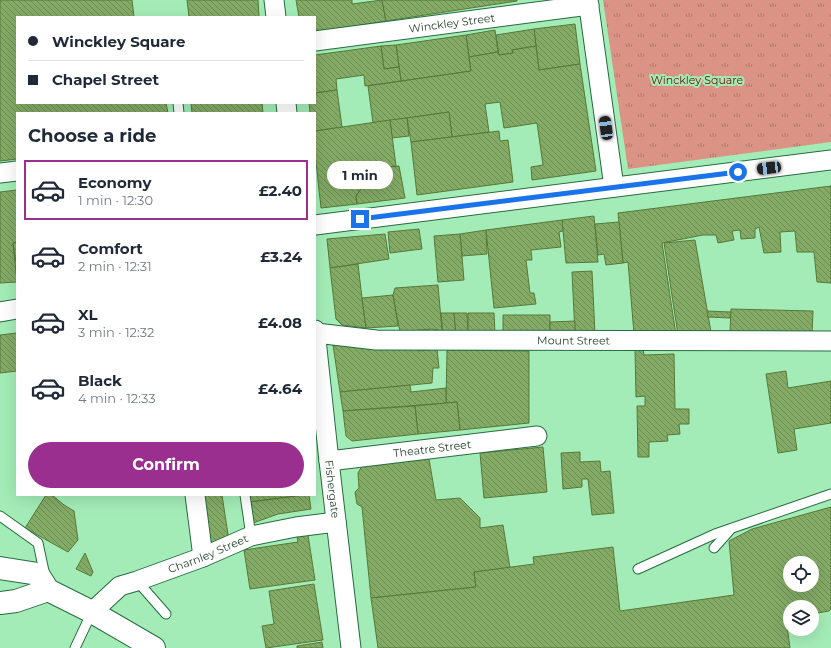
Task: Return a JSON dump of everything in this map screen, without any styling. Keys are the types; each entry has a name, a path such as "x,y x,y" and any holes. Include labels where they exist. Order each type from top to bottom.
{"street":[{"path":"274,0 276,16"},
{"path":"589,3 614,187"},
{"name":"Winckley Street","path":"316,41 589,3"},
{"path":"316,225 831,160"},
{"path":"0,173 16,171"},
{"path":"0,312 16,309"},
{"name":"Mount Street","path":"316,332 376,340 831,341"},
{"name":"Fishergate","path":"316,341 351,648"},
{"name":"Theatre Street","path":"329,461 537,436"},
{"path":"195,496 203,557"},
{"name":"Charnley Street","path":"92,612 120,586 203,557 251,536 296,527 336,522"},
{"path":"0,568 38,574 48,590 92,612 154,648"},
{"path":"0,604 16,601 48,590"}],"lane":[{"path":"638,569 715,534 831,494"},
{"path":"245,496 251,536"},
{"path":"0,516 38,543 48,590"},
{"path":"714,548 731,529"},
{"path":"137,581 166,614"},
{"path":"75,648 92,612"}],"green space":[{"name":"Winckley Square","path":"603,0 831,0 831,142 628,169"}],"building":[{"path":"0,0 132,0 134,16 16,16 16,104 166,104 168,112 16,112 16,159 0,161"},
{"path":"187,0 258,0 259,16 189,16"},
{"path":"296,0 352,0 352,4 382,0 386,21 316,33 316,16 299,16"},
{"path":"382,0 517,0 517,1 386,21"},
{"path":"575,24 580,64 539,70 534,29"},
{"path":"534,29 536,46 512,50 513,53 499,55 496,35"},
{"path":"495,30 498,52 469,57 466,35"},
{"path":"466,35 471,71 401,81 396,45"},
{"path":"396,45 399,67 384,69 381,46"},
{"path":"381,46 384,69 399,67 401,81 365,86 364,75 336,79 337,90 316,93 316,55"},
{"path":"536,46 539,70 580,64 596,171 532,180 531,167 543,165 537,123 504,128 500,102 485,104 489,132 452,137 449,112 373,123 368,86 471,71 469,57 498,52 499,55 513,53 512,50"},
{"path":"337,90 342,127 316,131 316,112 310,112 309,104 316,104 316,93"},
{"path":"191,104 262,104 263,112 192,112"},
{"path":"449,112 452,137 411,142 407,118"},
{"path":"407,118 409,136 392,138 390,120"},
{"path":"390,120 396,166 380,168 382,181 366,182 356,196 357,204 321,208 316,162 316,131"},
{"path":"499,131 500,141 508,140 513,182 417,195 411,142"},
{"path":"399,166 405,198 357,204 356,196 366,182 382,181 380,168"},
{"path":"831,186 831,283 817,282 814,252 797,252 795,231 780,232 781,252 764,253 759,227 755,229 755,238 741,239 740,230 732,231 734,240 718,243 716,235 703,235 662,243 676,335 634,334 628,262 623,263 618,213"},
{"path":"16,190 16,242 13,243 16,282 0,283 0,192"},
{"path":"594,216 598,262 566,263 562,220"},
{"path":"562,220 563,231 559,232 561,247 531,250 532,260 526,260 530,293 534,293 536,304 494,308 486,230"},
{"path":"619,222 623,263 606,265 604,254 598,255 595,224"},
{"path":"419,229 422,249 390,253 388,232"},
{"path":"486,230 487,254 462,256 460,234"},
{"path":"385,234 389,259 330,268 327,239"},
{"path":"460,234 464,280 438,282 434,236"},
{"path":"695,240 711,332 678,335 664,243"},
{"path":"16,242 16,262 13,243"},
{"path":"358,264 366,328 342,325 336,319 330,268"},
{"path":"592,271 595,334 575,334 572,272"},
{"path":"438,285 442,331 432,329 400,332 393,295 395,288"},
{"path":"393,295 398,326 366,328 362,298"},
{"path":"731,309 813,311 812,335 730,332"},
{"path":"707,311 731,312 730,318 708,317"},
{"path":"441,313 454,313 456,334 443,334"},
{"path":"454,313 467,313 468,333 456,334"},
{"path":"468,313 494,313 495,333 468,333"},
{"path":"503,315 550,315 550,333 503,334"},
{"path":"575,321 575,334 550,333 550,322"},
{"path":"16,333 16,371 0,373 0,335"},
{"path":"350,341 419,347 419,351 437,349 439,368 433,368 432,383 340,392 333,345"},
{"path":"643,348 644,355 674,354 675,409 689,409 689,424 679,424 680,434 667,435 668,441 649,442 649,457 638,457 637,406 645,406 645,396 636,397 635,349"},
{"path":"447,350 529,351 529,423 460,430 457,402 446,403"},
{"path":"786,371 788,388 831,381 831,423 794,429 797,450 778,453 766,374"},
{"path":"410,385 411,392 446,388 446,403 343,411 340,392"},
{"path":"457,402 460,430 418,434 415,406"},
{"path":"415,406 418,434 352,441 346,436 343,411"},
{"path":"543,447 547,492 484,498 480,453"},
{"path":"580,452 580,462 600,461 601,472 610,471 614,513 592,515 588,479 582,479 582,487 563,489 561,453"},
{"path":"429,459 436,500 460,498 480,518 480,528 503,525 510,568 474,572 476,587 371,598 362,507 357,504 355,492 359,488 358,473 362,466"},
{"path":"45,496 53,496 74,511 78,540 68,552 25,528"},
{"path":"204,496 222,496 229,541 211,544"},
{"path":"249,496 296,496 250,502"},
{"path":"296,496 309,496 311,509 278,514 253,523 250,502"},
{"path":"831,507 831,609 829,611 819,613 819,600 783,600 783,636 788,636 790,648 378,648 371,598 476,587 474,572 534,564 533,557 613,547 620,611 734,595 729,541 752,529"},
{"path":"308,535 315,580 250,589 244,550 298,542 297,537"},
{"path":"85,553 93,572 91,576 76,569"},
{"path":"314,584 323,640 266,648 262,626 274,624 269,591"},
{"path":"322,642 323,648 297,648 297,646"}],"route":[{"path":"360,219 738,172"}]}
